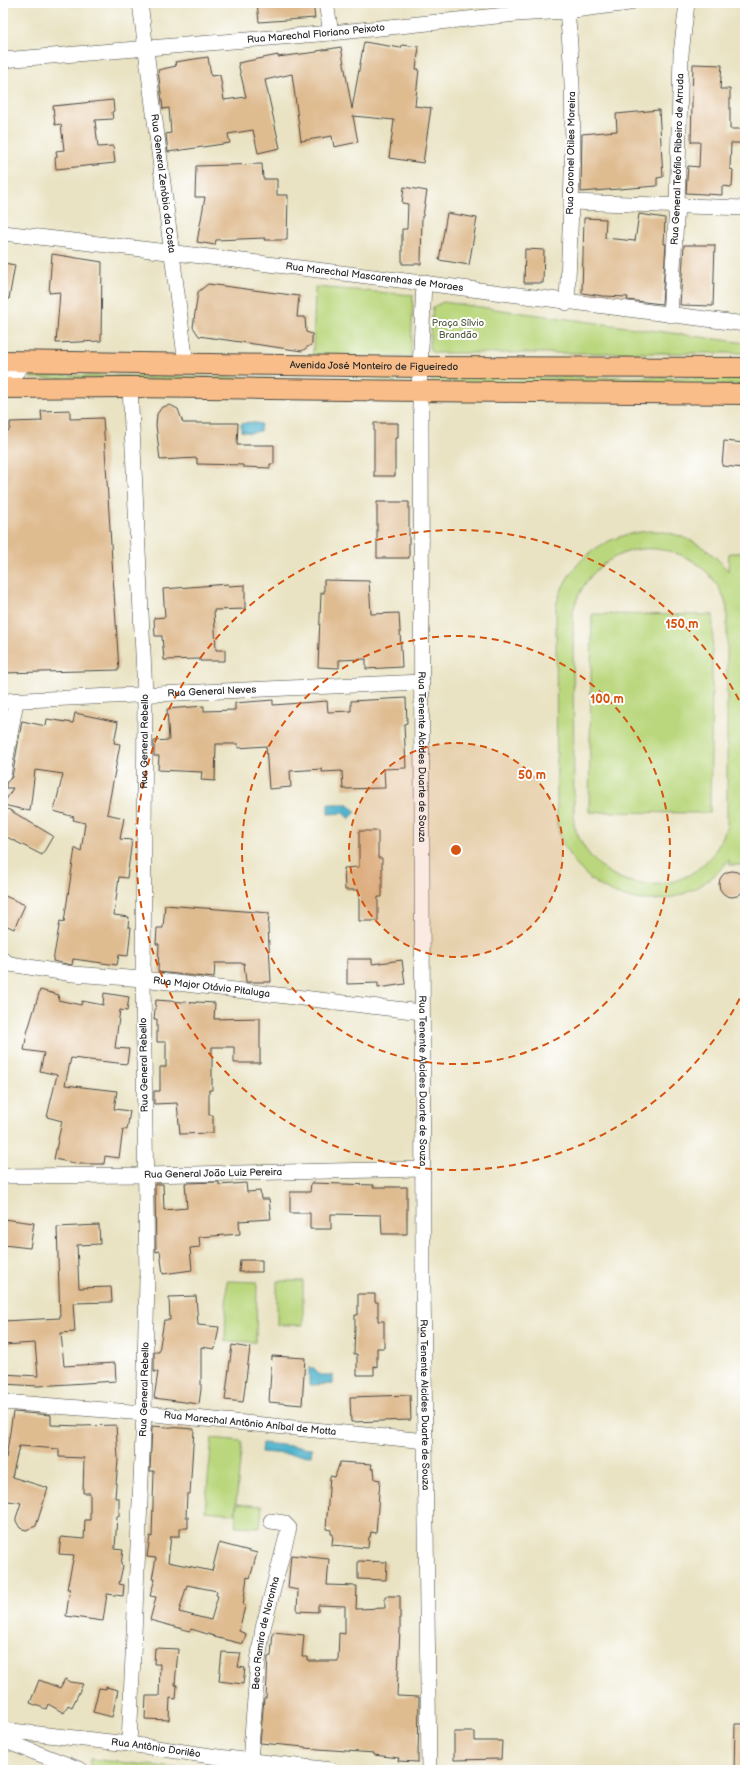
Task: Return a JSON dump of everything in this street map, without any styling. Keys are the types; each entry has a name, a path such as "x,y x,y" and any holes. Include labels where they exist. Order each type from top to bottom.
{"main road":[{"name":"Avenida José Monteiro de Figueiredo","path":"3,361 420,367 745,368"},
{"path":"3,387 745,394"}],"street":[{"name":"Rua General Zenóbio da Costa","path":"140,3 173,252 186,364"},
{"path":"326,3 331,33"},
{"name":"Rua Marechal Floriano Peixoto","path":"3,60 331,33 516,14 567,7 629,3"},
{"name":"Rua General Teófilo Ribeiro de Arruda","path":"670,315 677,205 682,54 686,3"},
{"name":"Rua Coronel Otiles Moreira","path":"567,7 572,91 571,202 567,303"},
{"path":"571,202 745,208"},
{"name":"Rua Marechal Mascarenhas de Moraes","path":"3,233 424,282 567,303 745,324"},
{"name":"Rua Tenente Alcides Duarte de Souza","path":"424,282 419,392 421,412 422,682 421,1012 429,1770"},
{"path":"3,387 26,361"},
{"name":"Rua General Rebello","path":"129,1744 144,1412 147,1278 143,978 146,694 130,387"},
{"name":"Rua General Neves","path":"9,701 422,682"},
{"path":"3,775 9,701"},
{"name":"Rua Major Otávio Pitaluga","path":"3,960 10,964 73,974 143,978 421,1012"},
{"name":"Rua General João Luiz Pereira","path":"3,1176 145,1176 423,1169"},
{"name":"Rua Marechal Antônio Aníbal de Motta","path":"3,1402 144,1412 426,1441"},
{"name":"Beco Ramiro de Noronha","path":"250,1761 258,1661 263,1628 289,1528 284,1523 271,1521"},
{"name":"Rua Antônio Dorilêo","path":"3,1730 129,1744 216,1763 250,1761 332,1770"},
{"path":"3,1740 81,1770"}],"green space":[{"name":"Praça Sílvio Brandão","path":"315,287 413,295 411,357 313,356"},
{"name":"Praça Sílvio Brandão","path":"443,302 745,343 745,353 433,353 429,348 433,307"},
{"path":"33,375 315,378 350,378 352,375 411,376 414,378 415,384 30,378"},
{"path":"432,376 745,378 745,385 432,383"},
{"path":"658,531 688,539 706,549 728,571 729,553 744,553 745,865 730,865 729,860 714,875 698,887 680,895 660,899 641,900 622,896 603,888 586,875 576,864 561,839 557,825 556,606 562,589 570,574 581,561 594,550 608,542 640,532","holes":["641,549 669,551 683,556 695,562 706,571 715,581 727,608 727,825 715,851 697,870 675,881 650,884 626,881 604,869 586,850 574,824 573,611 582,588 589,578 606,562 628,552"]},
{"path":"592,614 713,615 710,813 589,812"},
{"path":"227,1281 257,1282 256,1342 225,1341"},
{"path":"277,1281 303,1281 303,1325 277,1325"},
{"path":"212,1438 242,1441 235,1514 205,1511"},
{"path":"237,1504 262,1506 260,1527 235,1526"},
{"path":"90,1759 196,1770 90,1770"}],"water":[{"path":"250,422 261,424 260,431 250,433 241,431 241,424"},
{"path":"328,804 348,804 356,812 349,819 343,813 328,814"},
{"path":"309,1368 314,1368 319,1375 333,1375 333,1384 309,1385"},
{"path":"262,1443 312,1448 311,1456 261,1452"}],"building":[{"path":"257,3 313,3 315,18 259,22"},
{"path":"364,42 401,48 402,45 419,47 416,69 419,69 415,106 431,108 423,163 389,158 394,120 353,116 358,142 334,147 332,136 301,141 292,74 265,80 280,148 258,153 253,130 228,134 230,143 168,152 166,134 171,133 169,108 163,109 158,70 176,66 175,62 208,57 211,76 220,75 224,100 246,97 238,63 278,55 278,57 341,47 352,109"},
{"path":"693,64 722,65 720,89 730,89 730,129 745,129 745,143 731,143 730,169 733,170 732,187 722,186 722,195 686,193 688,166 699,167 700,142 691,142"},
{"path":"113,100 113,119 95,120 98,147 113,146 115,163 56,169 56,151 64,150 61,124 55,125 53,106"},
{"path":"659,110 663,177 657,178 657,186 581,192 582,134 617,131 616,114"},
{"path":"262,164 263,179 277,179 277,195 288,195 287,240 264,240 265,238 216,240 215,245 197,242 205,197 195,197 196,166"},
{"path":"404,187 427,191 422,216 421,264 402,264 402,229 407,229 408,204 402,203"},
{"path":"447,213 477,218 469,265 439,260"},
{"path":"639,214 665,218 664,244 666,244 662,304 627,300 628,297 582,293 584,218 606,219 605,238 635,241"},
{"path":"684,245 715,245 713,306 680,305"},
{"path":"525,249 544,250 543,283 524,283"},
{"path":"52,254 102,262 101,341 56,343 60,292 49,293"},
{"path":"4,263 15,265 9,299 3,298"},
{"path":"208,284 299,296 297,317 305,317 306,332 312,334 312,344 302,351 199,336 193,327 198,292"},
{"path":"170,405 178,409 183,423 238,423 237,445 274,445 274,464 270,464 270,468 243,467 243,465 197,464 197,458 160,460 156,425 157,414 162,407"},
{"path":"70,410 70,419 103,418 119,670 3,673 3,436 10,429 10,422 42,421 41,411"},
{"path":"374,423 398,423 398,438 395,438 395,476 374,476"},
{"path":"724,441 745,443 745,468 722,466"},
{"path":"377,502 409,502 409,558 377,558"},
{"path":"324,580 369,581 371,614 399,613 402,667 366,669 366,659 339,660 339,668 318,667 321,593 324,593"},
{"path":"228,584 229,586 245,585 245,609 214,610 216,650 225,650 225,661 200,661 200,659 164,660 162,636 155,636 154,618 165,617 163,589"},
{"path":"406,698 407,723 404,724 406,768 384,769 385,788 343,789 342,771 322,772 322,769 290,771 291,787 269,789 266,746 238,748 238,744 216,744 215,781 201,780 202,772 158,770 159,756 154,756 154,741 169,740 167,709 204,706 204,711 235,710 235,703 273,700 273,705 327,701 328,712 351,711 351,701"},
{"path":"75,713 118,722 114,743 120,744 107,814 124,818 120,839 132,840 127,878 119,877 114,915 129,917 128,927 131,927 128,956 119,955 117,965 73,959 72,965 53,961 60,921 64,922 75,848 81,852 85,823 73,820 74,817 54,811 63,774 35,770 30,811 3,805 13,788 6,788 6,783 12,777 22,721 46,726 47,719 73,723"},
{"path":"8,809 53,836 42,855 3,835 3,817"},
{"path":"359,831 378,831 378,858 382,858 382,897 378,897 378,921 359,921 359,890 345,890 344,868 359,867"},
{"path":"732,871 741,875 745,884 741,893 732,897 723,893 719,884 723,875"},
{"path":"3,895 25,905 14,929 3,924"},
{"path":"165,905 269,913 268,928 271,982 246,982 244,963 215,963 214,978 158,972 159,944 156,944 157,928 163,928"},
{"path":"347,959 372,959 372,964 402,960 405,984 378,988 378,983 347,984"},
{"path":"40,990 59,995 58,1000 81,1005 82,1001 103,1005 104,993 129,997 127,1011 120,1010 115,1048 129,1049 127,1064 71,1058 65,1085 117,1091 114,1109 130,1111 127,1130 123,1129 119,1158 105,1156 104,1164 79,1164 54,1159 62,1121 47,1117 57,1075 40,1071 44,1053 24,1050 27,1033"},
{"path":"156,1000 215,1003 214,1019 260,1018 260,1063 234,1063 234,1047 212,1047 212,1090 209,1090 209,1115 213,1115 213,1133 180,1134 177,1103 154,1104 154,1091 160,1091 160,1067 166,1067 166,1042 157,1042 157,1019 154,1019"},
{"path":"219,1182 219,1185 246,1183 247,1192 260,1191 261,1199 269,1199 271,1219 239,1221 240,1234 199,1237 200,1247 190,1248 192,1270 163,1274 160,1251 156,1252 155,1184 163,1184 164,1210 187,1208 185,1183"},
{"path":"311,1183 374,1185 373,1187 407,1187 407,1234 382,1234 381,1215 331,1214 331,1229 310,1229 310,1213 290,1213 290,1192 310,1192"},
{"path":"3,1219 34,1223 30,1248 3,1245"},
{"path":"99,1225 100,1244 77,1245 79,1288 111,1287 112,1302 73,1303 75,1332 61,1333 64,1366 115,1363 116,1381 38,1386 3,1384 3,1374 38,1376 35,1343 3,1345 3,1321 60,1318 57,1227"},
{"path":"240,1260 262,1260 262,1272 239,1272"},
{"path":"358,1294 375,1294 375,1302 378,1302 378,1321 384,1321 384,1348 377,1348 377,1367 374,1366 374,1375 357,1375 357,1354 354,1354 355,1315 358,1315"},
{"path":"196,1296 198,1325 219,1327 215,1349 201,1347 201,1389 199,1404 154,1398 158,1372 154,1372 154,1352 159,1352 164,1320 170,1320 169,1297"},
{"path":"232,1345 250,1348 243,1402 225,1400"},
{"path":"272,1356 305,1358 302,1405 269,1402"},
{"path":"410,1395 411,1420 351,1422 350,1397"},
{"path":"13,1412 51,1415 51,1425 116,1425 118,1459 115,1498 119,1498 119,1516 117,1516 115,1549 123,1550 121,1565 123,1566 119,1584 124,1585 123,1596 107,1594 103,1621 66,1616 70,1589 67,1589 74,1555 59,1554 61,1537 84,1539 85,1520 90,1520 90,1493 83,1493 84,1458 59,1457 59,1449 19,1446 12,1477 48,1488 36,1526 26,1530 20,1528 16,1518 21,1503 3,1500 3,1465 4,1458 6,1458"},
{"path":"152,1426 194,1429 190,1494 187,1494 186,1517 188,1517 188,1528 180,1528 180,1536 171,1536 168,1562 212,1571 219,1543 257,1553 250,1578 247,1577 243,1605 245,1606 239,1631 246,1634 243,1644 214,1637 191,1629 190,1631 150,1620 156,1597 150,1596 155,1579 152,1579 156,1558 147,1557 150,1536 152,1537 154,1471 150,1471","holes":["187,1585 217,1591 216,1595 218,1596 211,1620 179,1612"]},
{"path":"340,1462 372,1464 371,1469 374,1469 375,1479 380,1480 376,1533 371,1532 368,1548 332,1545 333,1534 331,1534 331,1530 326,1529 330,1476 335,1477"},
{"path":"291,1555 329,1559 327,1585 357,1586 356,1609 385,1608 385,1596 400,1596 397,1696 419,1697 418,1762 398,1761 399,1758 374,1755 374,1753 260,1743 264,1698 266,1698 268,1657 271,1656 273,1632 304,1635 302,1657 308,1657 308,1661 338,1661 339,1633 345,1634 345,1606 318,1605 318,1612 297,1611 298,1590 288,1588"},
{"path":"358,1561 387,1562 386,1580 358,1579"},
{"path":"155,1648 178,1649 175,1685 177,1685 176,1699 170,1698 169,1720 145,1719 146,1696 159,1696 160,1664 154,1664"},
{"path":"222,1652 241,1653 238,1667 245,1668 243,1684 219,1681"},
{"path":"65,1679 71,1682 83,1684 72,1707 68,1705 64,1713 48,1704 46,1709 30,1703 39,1680 60,1688"},
{"path":"106,1687 118,1690 112,1717 93,1712 99,1688 106,1689"},
{"path":"735,1724 745,1724 745,1770 734,1770"},
{"path":"454,1732 475,1732 475,1741 502,1741 501,1759 454,1760"}]}
